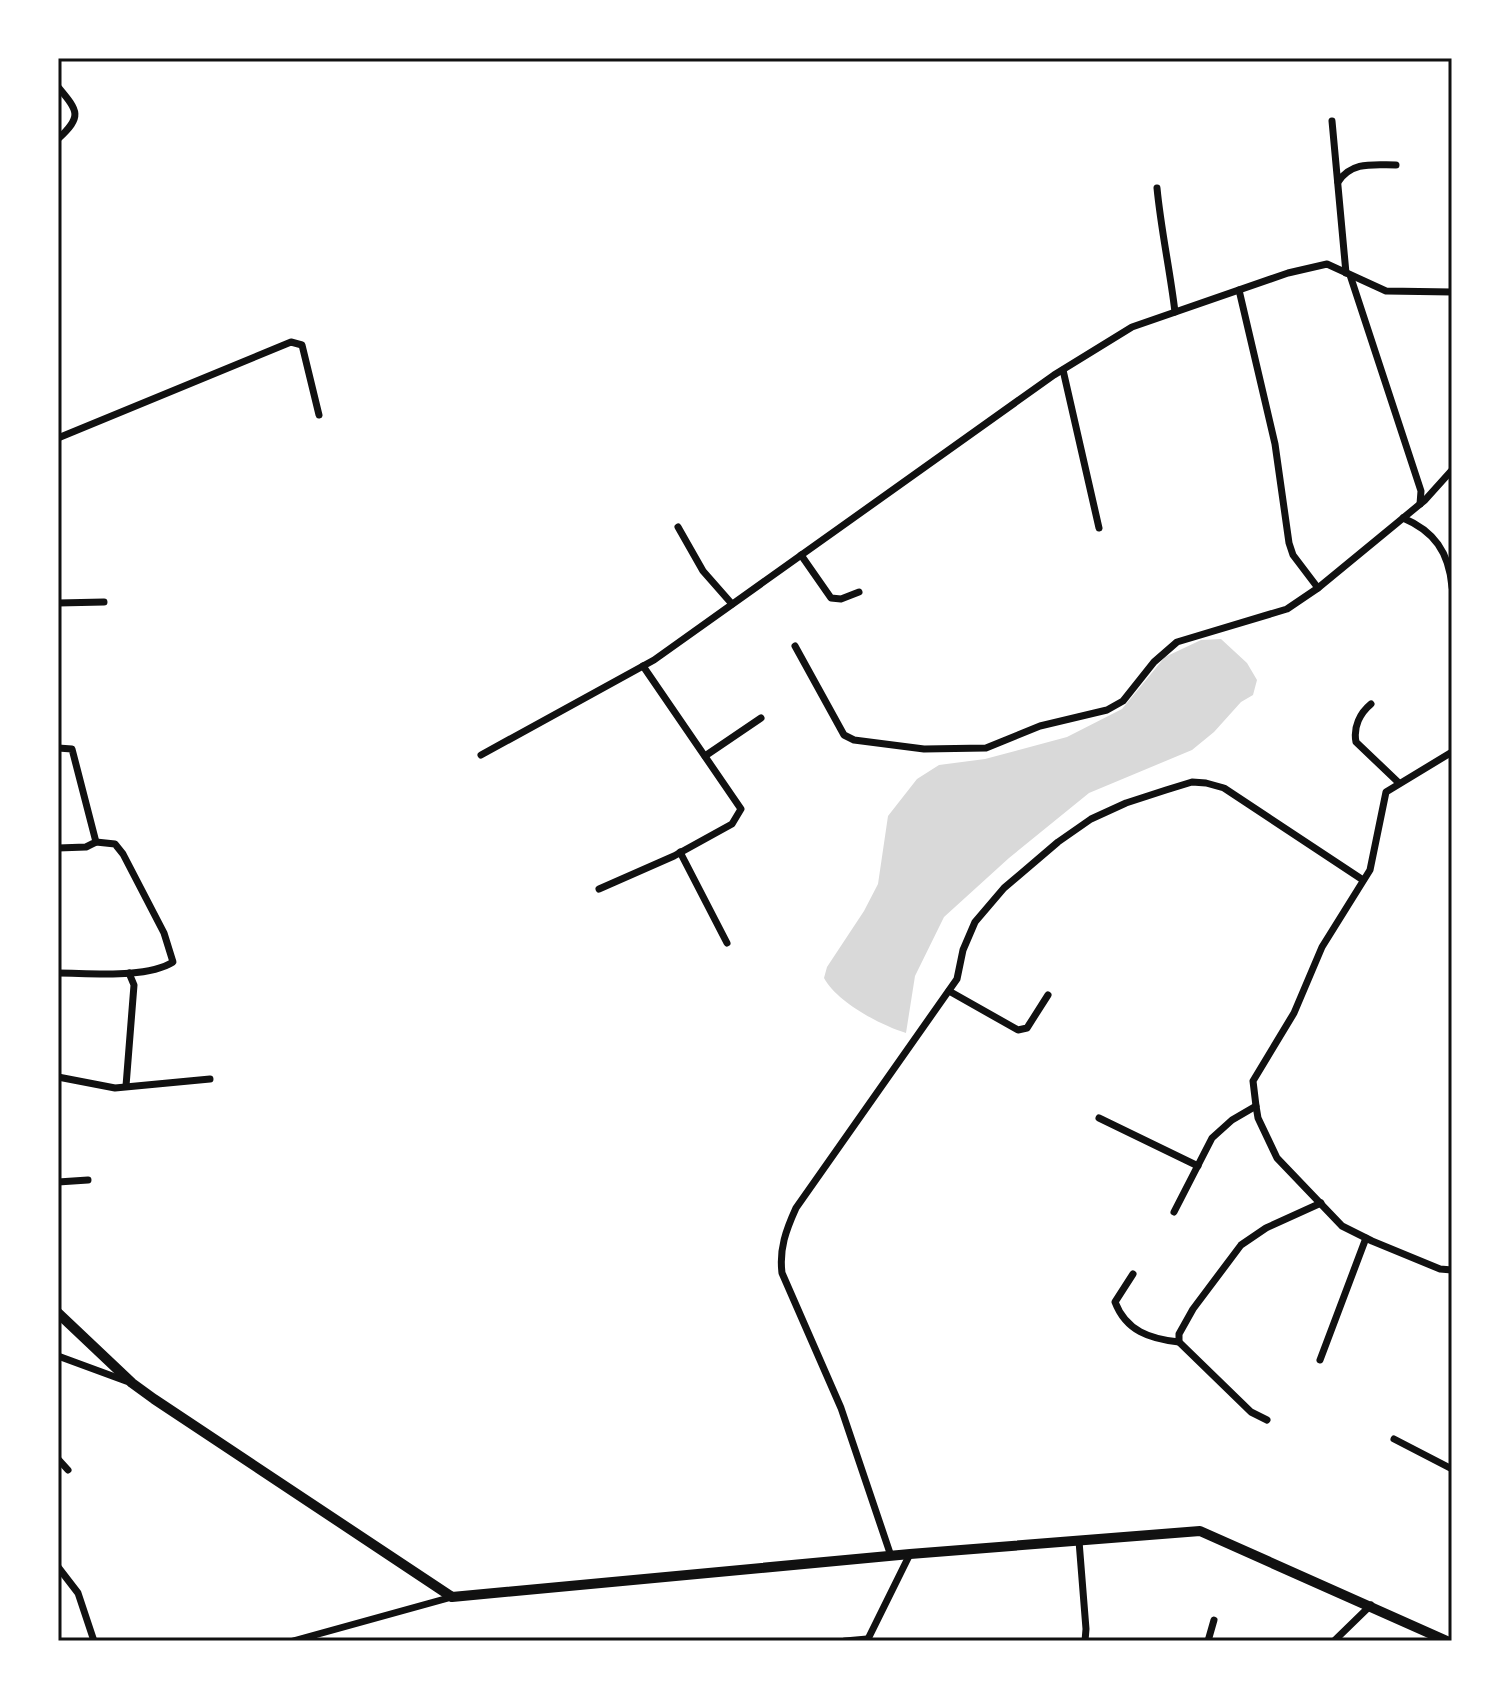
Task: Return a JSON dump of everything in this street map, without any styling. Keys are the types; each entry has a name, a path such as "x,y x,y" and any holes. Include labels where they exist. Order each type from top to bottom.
{"main road":[{"path":"58,1313 132,1383 452,1597 910,1554 1200,1531 1447,1641"}],"street":[{"path":"58,87 75,108 76,117 72,127 58,139"},
{"path":"1332,121 1348,274 1421,491 1420,504"},
{"path":"1337,184 1345,171 1359,165 1396,165"},
{"path":"1157,188 1175,312"},
{"path":"481,755 643,666 1063,370 1132,327 1288,273 1327,264 1386,291 1452,292"},
{"path":"1239,290 1275,444 1289,543 1293,555 1318,588"},
{"path":"58,438 291,342 302,345 319,415"},
{"path":"1063,370 1099,528"},
{"path":"795,646 844,735 854,740 924,749 986,748 1040,726 1117,706 1154,662 1177,642 1287,609 1318,588 1420,504 1452,470"},
{"path":"1403,518 1436,539 1445,552 1452,587"},
{"path":"678,527 703,571 732,604"},
{"path":"801,555 831,598 841,599 859,592"},
{"path":"58,603 104,602"},
{"path":"599,889 732,824 741,809 643,666"},
{"path":"1371,704 1362,712 1354,734 1356,742 1399,783"},
{"path":"705,756 761,718"},
{"path":"58,748 72,749 96,842"},
{"path":"1452,752 1386,792 1370,870 1322,947 1294,1013 1253,1081 1258,1118 1277,1158 1342,1226 1440,1269 1452,1270"},
{"path":"891,1556 841,1408 782,1273 780,1259 796,1208 957,979 963,950 975,922 1004,888 1058,842 1091,819 1126,803 1192,782 1224,788 1363,880"},
{"path":"58,848 86,847 96,842 115,844 164,933 173,962 129,973 58,973"},
{"path":"680,852 727,943"},
{"path":"126,1086 134,985 129,973"},
{"path":"949,991 1018,1030 1027,1028 1048,995"},
{"path":"58,1077 115,1088 210,1079"},
{"path":"1174,1212 1212,1138 1232,1120 1256,1106"},
{"path":"1099,1118 1198,1166"},
{"path":"58,1182 88,1180"},
{"path":"1179,1342 1179,1334 1193,1309 1241,1245 1266,1228 1321,1203"},
{"path":"1320,1360 1366,1238"},
{"path":"1133,1274 1115,1302 1129,1325 1158,1340 1179,1342 1251,1412 1267,1420"},
{"path":"58,1356 132,1383"},
{"path":"1394,1439 1452,1469"},
{"path":"58,1459 68,1470"},
{"path":"1079,1541 1085,1641"},
{"path":"845,1641 867,1640 910,1554"},
{"path":"58,1567 78,1593 94,1641"},
{"path":"293,1641 452,1597"},
{"path":"1334,1641 1371,1605"},
{"path":"1208,1641 1214,1620"}],"shaded area":[{"path":"1221,639 1247,663 1257,680 1253,695 1241,702 1214,732 1192,750 1089,793 1009,858 944,917 915,976 906,1033 860,1012 830,987 824,978 827,967 878,884 888,816 917,779 939,765 985,759 1067,737 1122,709 1165,657 1201,640"}]}
